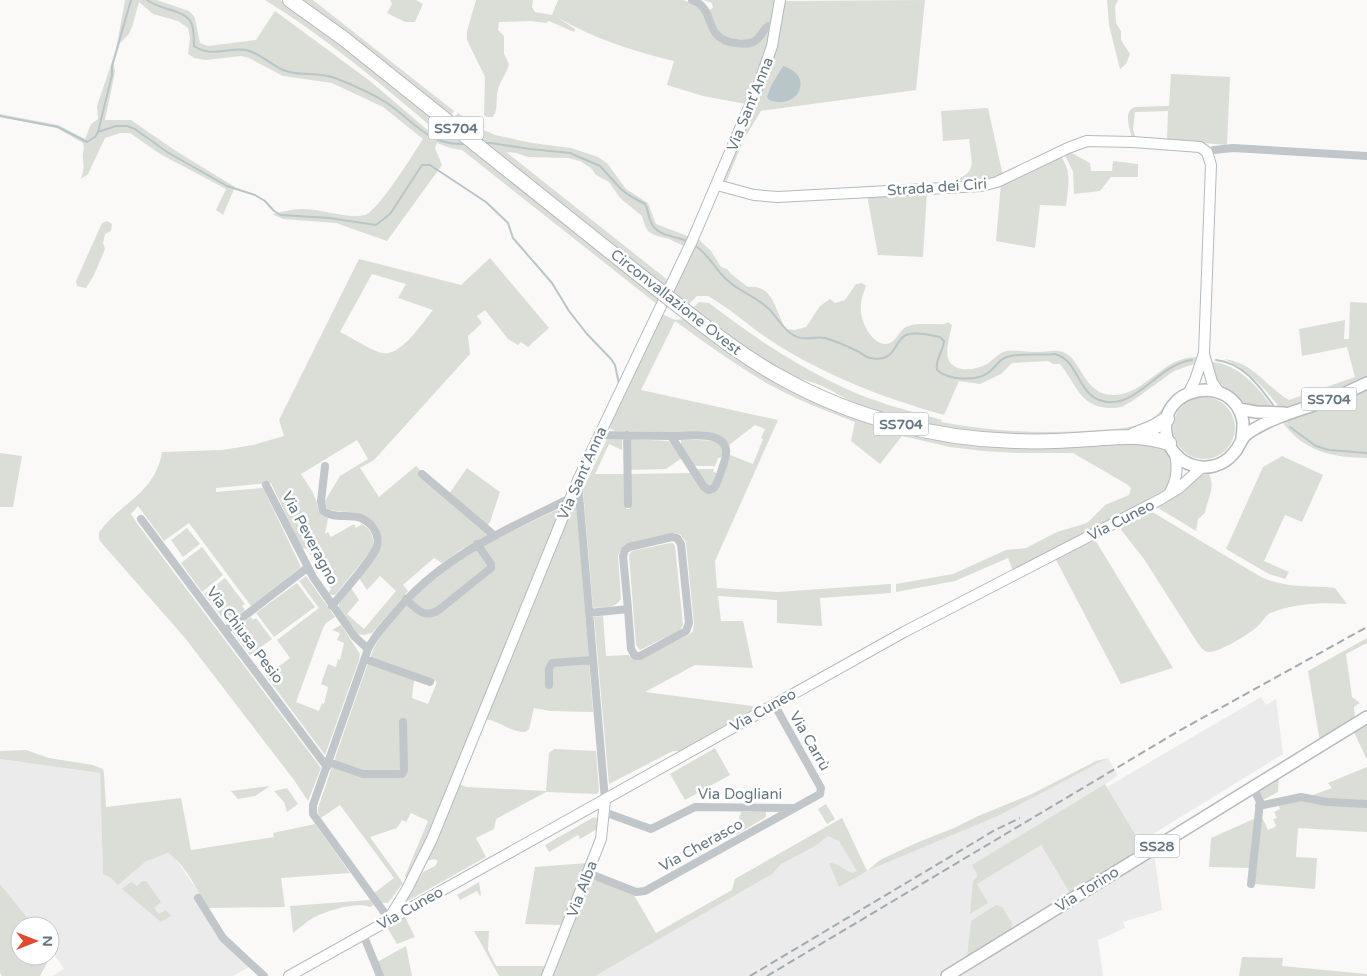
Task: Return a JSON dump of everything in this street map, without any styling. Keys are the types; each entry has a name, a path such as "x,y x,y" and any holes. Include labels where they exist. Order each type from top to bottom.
{"highway":[{"name":"Circonvallazione Ovest","path":"290,0 343,38 730,346 791,383 847,407 896,423 953,435 994,440 1039,441 1130,436"},
{"name":"SS704","path":"1130,436 1154,427 1167,419"},
{"name":"SS704","path":"1130,436 1153,439 1172,449"}],"main road":[{"name":"Via Cuneo","path":"1202,467 1224,462 1240,446 1242,437 1260,426 1290,412 1329,399 1367,383"},
{"path":"1167,419 1171,408 1189,392 1199,390 1219,392 1230,399 1238,409 1243,422 1242,437"},
{"name":"Via Cuneo","path":"1238,409 1267,413 1290,412"},
{"name":"Via Cuneo","path":"1167,419 1166,431 1172,449"},
{"name":"SS704","path":"1172,449 1183,461 1202,467"},
{"name":"Via Torino","path":"946,976 1367,717"}],"street":[{"name":"Via Sant'Anna","path":"692,0 702,5 716,35 725,41 753,42 768,26 776,27"},
{"name":"Via Sant'Anna","path":"389,919 407,889 432,839 570,498 717,185 766,68 776,27 780,0"},
{"name":"Strada dei Ciri","path":"717,185 754,195 778,197 981,186 997,182 1068,148 1094,141 1197,146 1208,152 1233,148 1367,156"},
{"path":"1189,392 1204,353 1211,165 1208,152"},
{"path":"1204,353 1212,382 1219,392"},
{"path":"599,435 712,436 722,441 727,455 714,488 709,490 704,488 671,436"},
{"path":"627,435 628,504"},
{"name":"Via Cuneo","path":"1168,494 1174,485 1177,475 1172,449"},
{"path":"325,466 321,502 323,511 328,514 357,517 364,520 374,529 378,541 373,554 332,606"},
{"name":"Via Cuneo","path":"289,976 904,632 1179,488 1202,467"},
{"path":"422,474 495,536"},
{"path":"578,480 605,800"},
{"name":"Via Peveragno","path":"266,486 308,568 354,636 368,649"},
{"path":"389,919 314,817 313,805 368,649 376,635 406,599 446,564 477,544 570,498"},
{"name":"Via Chiusa Pesio","path":"141,519 328,765"},
{"path":"672,537 678,539 681,544 689,622 688,630 640,656 635,656 631,649 628,609 623,556 625,550 629,547 672,537"},
{"path":"406,599 420,612 431,614 440,609 491,568 492,564 477,544"},
{"path":"225,631 308,568"},
{"path":"589,613 628,609"},
{"path":"365,660 430,682"},
{"path":"549,685 549,669 552,663 593,660"},
{"name":"Via Carrù","path":"774,704 822,791"},
{"path":"328,765 363,774 402,774 404,770 404,722"},
{"path":"1251,884 1259,806 1259,799 1252,787"},
{"name":"Via Cherasco","path":"588,873 636,892 645,891 822,791"},
{"path":"1259,806 1301,797 1323,802 1367,804"},
{"name":"Via Alba","path":"547,976 601,840 605,800"},
{"name":"Via Dogliani","path":"604,812 651,830 695,807 794,808"},
{"path":"198,898 223,938 264,976"},
{"name":"Via Cuneo","path":"362,934 380,976"}],"shaded area":[{"path":"125,0 157,0 189,11 194,16 200,43 208,46 256,40 275,11 370,81 430,132 439,134 445,128 661,299 658,305 462,150 437,143 435,148 442,165 387,241 336,223 283,219 272,214 303,209 350,216 365,215 387,193 423,139 383,107 332,83 283,76 249,58 241,56 206,60 194,58 188,54 190,38 188,28 178,21 153,14 139,2 132,27 129,34 120,43 114,63 115,72 105,120 131,120 176,151 235,187 223,215 216,210 226,189 160,154 130,133 120,133 105,138 88,174 81,179 84,169 83,143 57,128 0,117 0,114 58,125 85,139 91,124 98,119 97,106 116,50"},
{"path":"265,0 280,0 303,15 442,126 437,130 434,129 331,45"},
{"path":"301,0 313,0 454,111 451,116"},
{"path":"390,0 416,0 423,4 415,22 405,22 387,13 392,4"},
{"path":"476,0 533,0 532,7 535,12 552,15 558,0 683,0 700,8 709,28 740,46 770,31 765,58 746,104 703,96 667,85 674,61 614,44 585,32 557,17 575,29 574,32 549,21 546,23 531,21 499,22 498,30 504,36 504,54 509,64 499,86 495,114 493,117 487,117 484,115 485,77 467,40 467,31"},
{"path":"703,0 776,0 772,23 765,23 757,36 749,40 730,39 720,34 709,12 713,8 712,3"},
{"path":"925,0 916,90 761,111 744,139 725,185 722,182 771,66 784,1"},
{"path":"1107,0 1118,0 1115,6 1116,23 1121,31 1121,40 1130,54 1126,64 1120,69 1109,25"},
{"path":"783,66 793,70 799,77 801,84 799,90 788,101 769,100 767,97 771,86"},
{"path":"1171,74 1230,77 1227,145 1167,140 1168,111 1135,112 1133,129 1136,139 1132,139 1128,120 1129,112 1136,107 1169,106"},
{"path":"988,108 1003,176 991,181 949,183 965,175 969,171 972,162 969,139 943,141 941,111"},
{"path":"458,113 481,129 495,135 532,143 571,148 598,157 607,163 626,189 648,203 656,224 690,237 686,247 648,231 642,216 620,198 609,182 596,175 591,168 580,161 568,158 528,157 506,152 669,281 666,288 454,118"},
{"path":"1068,151 1090,163 1091,171 1112,171 1113,161 1138,164 1138,177 1111,177 1100,191 1074,194 1073,172 1064,153"},
{"path":"1060,155 1068,174 1066,206 1040,205 1035,248 996,241 1001,183"},
{"path":"927,192 923,257 878,255 867,195"},
{"path":"107,221 112,224 111,231 105,234 103,243 105,249 94,275 86,288 77,286 76,281 102,223"},
{"path":"697,238 711,251 721,267 727,269 748,287 757,287 769,294 786,329 795,330 806,327 820,306 830,299 835,303 845,300 856,284 862,283 866,286 861,303 862,317 867,329 875,340 886,344 893,342 903,329 910,325 944,324 948,322 952,325 947,352 948,358 955,367 962,369 978,368 1006,351 1059,351 1073,359 1089,383 1096,389 1104,394 1115,395 1136,389 1174,363 1196,357 1194,364 1174,371 1131,402 1118,408 1099,407 1091,403 1079,392 1060,364 1053,364 1048,361 1012,363 1001,374 980,384 959,381 944,415 899,401 835,376 773,342 708,296 697,296 688,305 672,291"},
{"path":"490,258 549,328 528,347 521,342 518,345 508,339 485,310 477,316 482,323 468,336 470,354 374,460 360,468 379,497 416,466 490,535 462,549 442,563 434,558 403,585 408,591 372,633 357,634 343,617 339,604 351,588 359,600 347,614 364,629 396,591 380,576 367,590 359,578 378,553 381,540 380,532 376,525 367,517 356,513 329,510 325,501 340,476 368,459 357,440 301,474 313,493 320,513 328,518 325,534 328,532 331,537 354,524 356,528 362,524 368,529 373,539 371,551 335,595 329,595 328,593 331,589 307,549 302,548 271,483 216,488 216,492 263,488 301,567 251,606 189,523 164,541 138,506 131,514 321,768 308,801 185,638 100,541 99,532 145,488 158,466 162,452 222,450 253,445 284,436 279,420 359,259 461,285","holes":["372,274 406,284 398,298 433,310 404,345 389,353 382,353 340,332"]},
{"path":"699,302 709,303 781,353 838,385 879,402 942,420 941,422 1019,431 1058,432 1110,429 1141,424 1150,420 1164,407 1160,415 1153,421 1136,428 1068,435 1039,436 978,433 919,423 862,406 822,386 793,376 780,369 742,345 693,308"},
{"path":"1350,302 1367,303 1367,378 1356,383 1313,400 1280,408 1248,373 1224,359 1235,361 1252,370 1289,400 1355,377 1347,347 1302,356 1299,329 1345,320 1344,339 1349,339"},
{"path":"662,314 675,320 684,319 745,364 893,428 1127,441 1162,445 1169,452 1172,459 1171,479 1163,492 1013,571 1008,558 955,581 896,592 896,584 953,574 1006,550 1026,548 1057,532 1087,523 1105,505 1129,495 1131,488 1073,453 983,451 950,447 902,436 880,464 851,441 855,422 803,401 761,380 675,321 641,390 778,420 715,561 717,588 778,592 891,584 891,593 820,598 822,626 777,623 777,600 718,596 721,621 743,621 753,668 695,665 645,692 760,707 681,751 673,751 609,784 594,617 603,616 606,656 629,655 632,659 638,660 690,634 693,631 694,624 686,542 680,534 674,533 624,545 618,555 621,599 612,606 593,608 583,489 607,439 622,439 622,450 609,444 595,474 626,474 626,509 630,509 630,474 691,473 711,493 715,491 721,482 730,455 753,464 765,429 755,425 729,445 722,436 714,433 615,431 607,426"},
{"path":"1211,362 1231,367 1239,372 1254,385 1274,409 1246,405 1235,394 1218,382"},
{"path":"1367,388 1367,458 1342,456 1320,451 1300,440 1282,422"},
{"path":"1198,397 1210,397 1226,406 1233,416 1235,428 1233,440 1226,450 1210,459 1198,459 1187,454 1178,445 1173,434 1173,422 1178,411 1187,402"},
{"path":"630,439 669,441 682,458 666,469 630,470"},
{"path":"681,439 716,441 722,447 723,457 718,458 715,466 694,466 681,445"},
{"path":"0,453 22,456 13,507 0,507"},
{"path":"1282,456 1323,475 1302,522 1285,515 1264,561 1289,572 1285,579 1269,574 1226,549 1263,467"},
{"path":"467,468 500,492 487,526 449,494"},
{"path":"695,469 714,469 713,471 717,474 712,486 706,485"},
{"path":"1209,474 1212,484 1210,494 1205,513 1198,519 1196,531 1155,506 1201,475"},
{"path":"573,503 576,504 589,658 553,666 589,663 593,712 550,711 534,708 529,729 525,732 520,732 485,719"},
{"path":"556,510 560,511 430,834 407,878 405,876 428,821 411,813 406,822 402,820 397,828 370,837 403,883 388,903 382,903 374,893 394,878 340,805 321,818 318,808 332,767 357,776 401,770 366,771 334,761 368,663 414,680 412,698 428,704 437,682 370,658 373,650 386,629 407,603 432,615 494,569 481,546"},
{"path":"1149,510 1261,577 1289,585 1335,588 1347,604 1310,604 1282,609 1269,614 1259,625 1235,642 1208,652 1197,642 1144,559 1118,526"},
{"path":"187,528 200,544 183,557 171,540"},
{"path":"1094,538 1173,668 1121,684 1055,558"},
{"path":"673,543 675,546 683,625 680,630 640,650 636,645 629,555 632,551"},
{"path":"202,547 223,575 202,592 181,563"},
{"path":"477,548 490,566 434,611 422,611 410,600 445,569"},
{"path":"306,576 335,617 326,623 323,628 296,702 319,711 322,703 324,704 328,687 321,684 328,664 336,667 338,659 340,660 344,643 337,640 340,633 332,630 341,625 360,654 325,755 266,676 290,658 277,640 319,608 299,581"},
{"path":"225,578 245,604 242,606 245,610 227,624 204,594"},
{"path":"297,583 315,607 274,637 256,613"},
{"path":"251,617 253,620 256,618 272,639 250,655 232,631"},
{"path":"1367,638 1367,643 1346,654 1352,697 1360,703 1354,707 1355,720 1320,742 1308,671"},
{"path":"1261,697 1266,705 1276,699 1283,754 1140,842 1107,787"},
{"path":"1367,724 1367,760 1354,732"},
{"path":"715,748 730,775 685,800 670,774"},
{"path":"554,749 596,751 599,791 597,794 546,792 496,819 494,829 476,838 486,857 404,903 423,872 435,866 438,861 434,859 426,861 459,784 466,787 546,791 549,753"},
{"path":"26,750 49,758 93,765 103,769 106,807 181,798 191,850 274,837 273,833 315,824 350,873 281,878 285,907 206,908 185,870 168,853 145,862 118,885 111,878 103,874 100,773 0,759 0,751"},
{"path":"1108,758 1118,776 1031,829 1071,895 938,976 583,976 732,890 735,879 842,818 867,871 998,816"},
{"path":"1108,758 998,816 867,871 880,860 916,843 1032,794 1096,761"},
{"path":"0,759 100,773 103,874 118,884 145,862 168,853 175,858 200,894 223,935 254,964 233,976 52,976 64,969 60,963 60,916 26,916 0,884"},
{"path":"1367,767 1367,802 1327,800 1310,796 1332,788 1328,783"},
{"path":"1279,777 1278,792 1263,800 1257,790"},
{"path":"1105,784 1140,842 1143,851 1071,895 1041,845 977,884 988,903 970,914 973,881 978,876 972,865"},
{"path":"270,786 255,796 238,799 231,791"},
{"path":"287,788 298,804 287,812 284,802 274,791"},
{"path":"1298,799 1367,806 1367,832 1298,828 1296,857 1317,858 1315,889 1254,884 1262,817 1268,830 1275,827 1273,819 1277,818 1274,812 1280,809 1278,804"},
{"path":"826,804 835,819 827,824 818,809"},
{"path":"741,812 766,812 766,817 736,835"},
{"path":"594,817 599,820 599,828 580,839 578,835 549,852 545,845"},
{"path":"842,818 867,871 839,887 829,863 836,864 853,873 857,871 839,841 828,836 815,846 781,864 772,874 595,976 551,976 592,878 634,895 656,933 732,890 735,879"},
{"path":"1256,818 1250,868 1209,867 1211,838"},
{"path":"1154,853 1162,910 1123,922 1125,928 1098,940 1103,976 961,976"},
{"path":"587,863 563,925 525,924 535,867"},
{"path":"142,881 146,881 161,902 154,908 159,914 166,910 171,916 161,922 122,889 131,882 137,886"},
{"path":"479,882 480,896 477,891 460,900 457,895"},
{"path":"0,884 26,916 10,916 10,966 45,966 40,976 2,976 0,973"},
{"path":"370,900 374,905 370,907 365,905 350,906 318,915 293,933 290,906"},
{"path":"996,905 1002,907 1012,923 1011,932 967,958 971,921"},
{"path":"405,917 415,937 397,944 387,927"},
{"path":"474,931 489,931 488,950 496,966 547,966 542,976 499,976"},
{"path":"406,946 412,976 383,976 377,962"},
{"path":"1242,957 1283,958 1282,966 1367,974 1367,976 1239,976"}],"waterway":[{"path":"0,116 58,127 87,142 95,137 98,132 112,75 112,66 131,0"},
{"path":"147,0 185,16 192,25 194,46 200,49 213,52 246,50 289,72 335,78 362,89 387,103 431,137 452,144 465,144"},
{"path":"98,132 116,126 127,126 135,129 167,152 227,186 255,195 281,215 329,218 376,225 390,214 422,165 430,165 486,202 508,223 513,238 552,283 569,311 587,334 611,359 615,365 619,384"},
{"path":"483,143 570,153 600,166 621,189 645,204 650,220 656,230 687,241"},
{"path":"694,245 703,252 730,283 764,304 787,331 795,336 802,338 825,338 868,357 879,359 890,355 906,335 918,333 940,337 944,341 937,362 937,370 955,378 970,378 984,375 1002,359 1007,357 1025,354 1055,354 1063,357 1068,362 1092,396 1099,400 1110,402 1130,397 1165,371 1183,362 1192,360"},
{"path":"1216,360 1234,365 1242,370 1255,382 1273,405"},
{"path":"1290,427 1316,446 1329,450 1367,453"}],"railway":[{"path":"767,976 1177,732 1367,627"},
{"path":"750,976 995,830 1020,818"}]}
